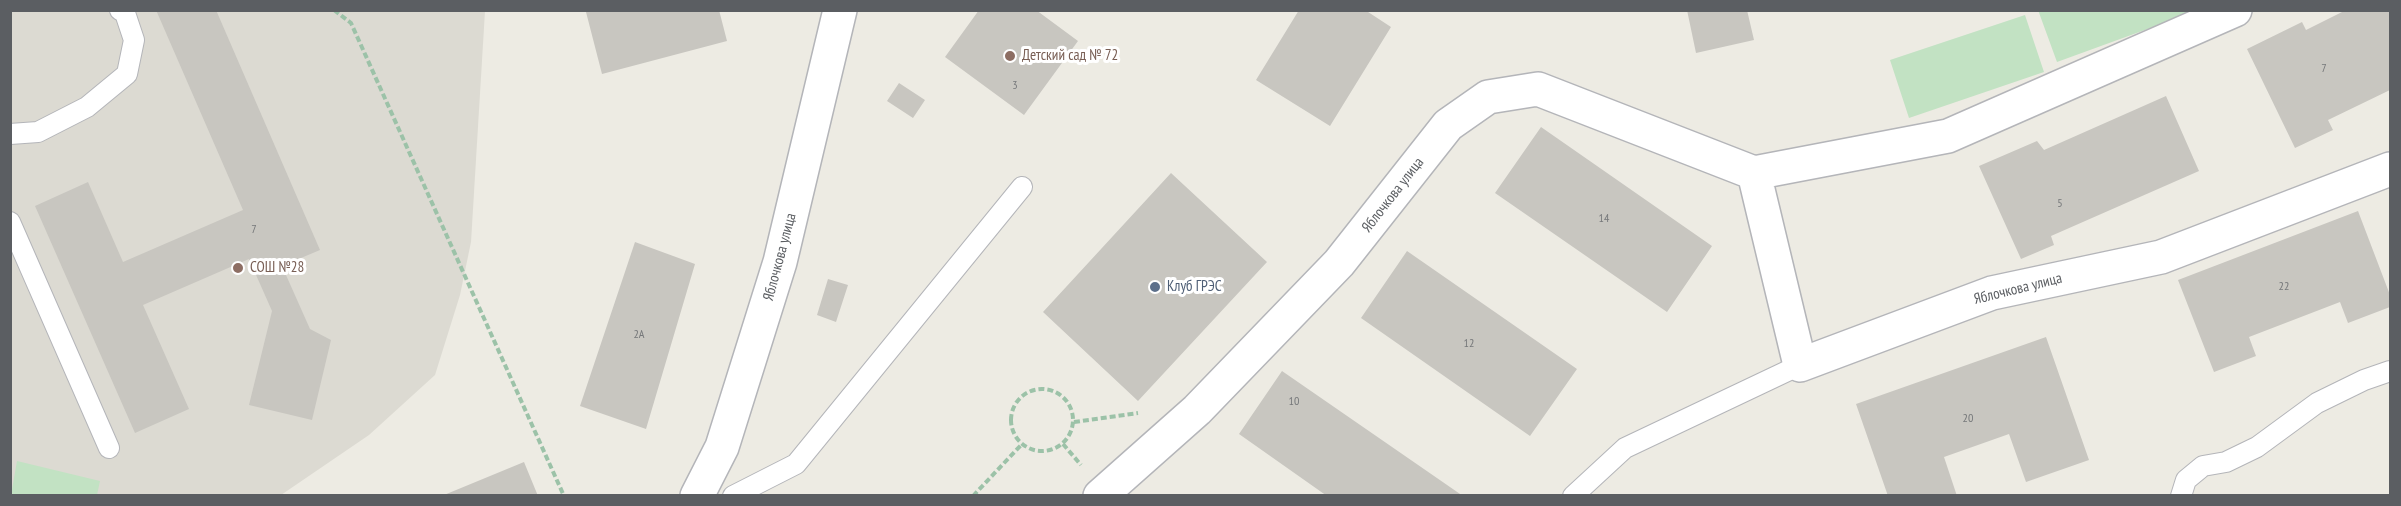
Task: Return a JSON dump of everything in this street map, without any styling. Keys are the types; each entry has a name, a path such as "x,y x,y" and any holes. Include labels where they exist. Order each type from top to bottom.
{"street":[{"name":"Яблочкова улица","path":"697,495 722,447 780,262 840,10"},
{"path":"1800,364 1754,173 1948,136 2235,10"},
{"name":"Яблочкова улица","path":"1100,495 1205,402 1339,263 1448,125 1488,97 1538,89 1754,173"},
{"name":"Яблочкова улица","path":"1800,364 1992,293 2161,257 2391,169"}],"lane":[{"path":"10,134 38,132 87,107 127,75 134,40 125,13 120,10"},
{"path":"733,495 796,464 1022,188"},
{"path":"10,222 109,448"},
{"path":"1573,495 1625,448 1800,364"},
{"path":"2181,495 2186,480 2203,466 2226,462 2257,447 2317,404 2364,380 2391,370"}],"path":[{"path":"334,10 351,23 564,495"},
{"path":"1039,389 1050,389 1068,401 1074,422 1066,441 1059,448 1040,452 1022,444 1015,436 1011,417 1020,398 1039,389"},
{"path":"973,495 1022,444"}],"shaded area":[{"name":"СОШ №28","path":"10,11 485,11 471,242 460,295 435,375 369,435 281,495 11,495"}],"green space":[{"path":"2038,10 2197,11 2057,62"},
{"path":"2025,15 2044,72 1909,118 1890,60"},
{"path":"17,461 100,481 97,495 11,495"}],"building":[{"name":"СОШ №28","path":"156,10 216,10 320,250 282,266 310,329 331,340 312,420 249,405 272,311 249,259 143,305 189,409 135,433 35,206 88,182 123,262 243,210"},
{"path":"590,10 719,10 727,41 602,74 586,12"},
{"path":"979,10 1036,10 1078,41 1024,115 945,57"},
{"path":"1299,10 1365,10 1391,27 1330,126 1256,80"},
{"path":"1687,10 1747,10 1754,40 1696,53"},
{"path":"2346,10 2390,10 2390,90 2328,120 2333,130 2295,148 2247,49 2302,22 2306,30"},
{"path":"899,83 925,100 913,118 887,101"},
{"path":"2166,96 2199,171 2051,236 2054,245 2021,259 1979,166 2037,141 2044,150"},
{"path":"1541,127 1712,246 1667,312 1495,193"},
{"name":"Клуб ГРЭС","path":"1171,173 1267,262 1138,401 1043,312"},
{"path":"2358,211 2390,295 2390,307 2348,323 2340,302 2249,337 2256,356 2214,372 2178,280"},
{"path":"635,242 695,264 646,429 580,406"},
{"path":"1407,251 1577,369 1530,436 1361,318"},
{"path":"828,279 848,285 836,322 817,315"},
{"path":"2046,337 2089,460 2026,482 2009,434 1944,457 1957,496 1888,496 1856,404"},
{"path":"1282,371 1463,496 1327,496 1239,434"},
{"path":"524,462 538,496 444,496 444,495"}],"place":[{"name":"Детский сад № 72","path":"1010,56"},
{"name":"СОШ №28","path":"238,268"},
{"name":"Клуб ГРЭС","path":"1155,287"}]}
